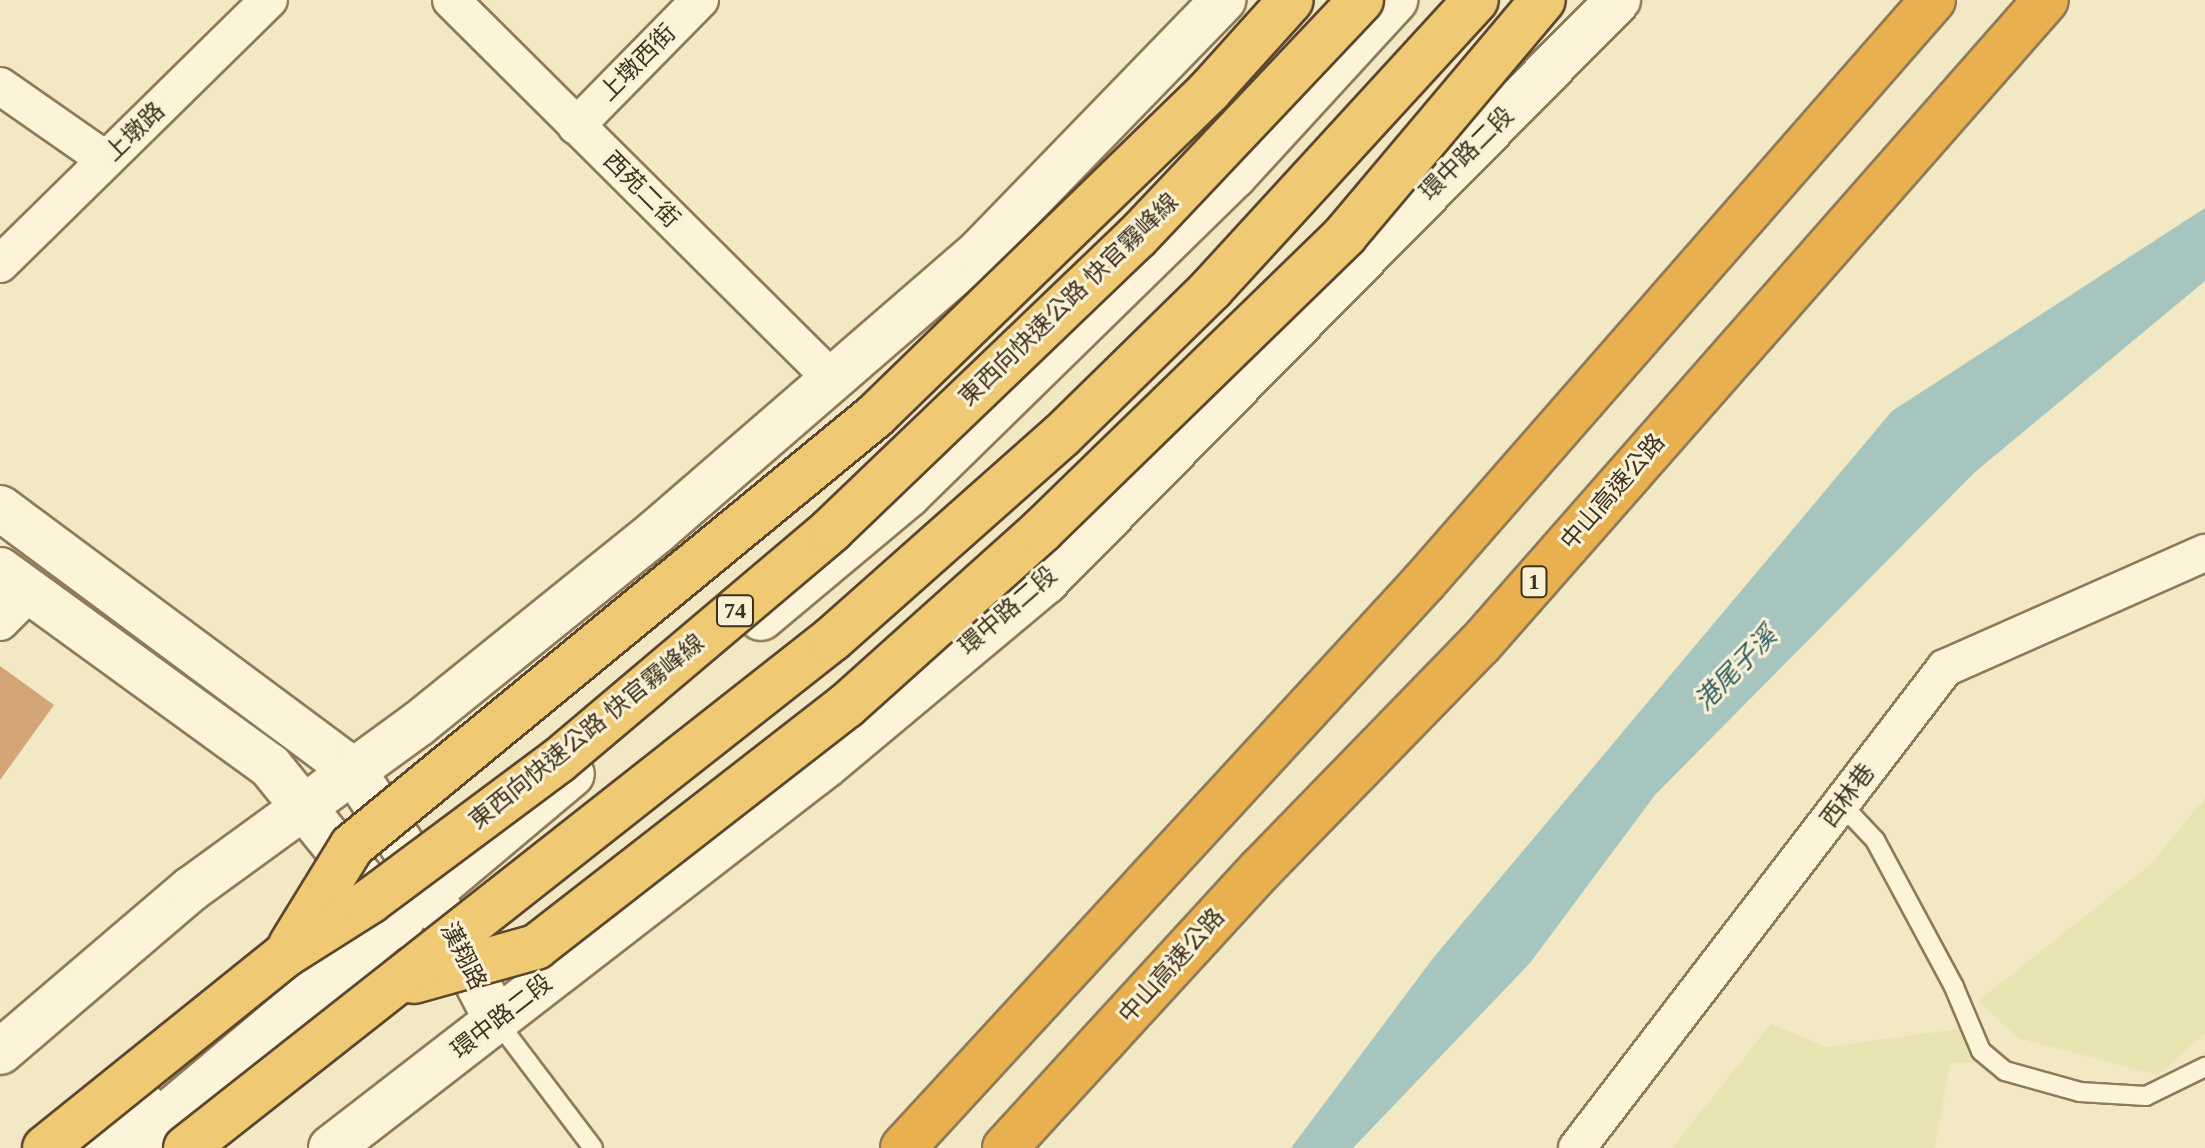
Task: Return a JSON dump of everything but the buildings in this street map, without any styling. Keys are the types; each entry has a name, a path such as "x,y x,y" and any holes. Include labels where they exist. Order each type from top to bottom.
{"highway":[{"path":"285,955 352,846 875,416 1209,91 1291,0"},
{"name":"東西向快速公路 快官霧峰線","path":"45,1148 285,955 370,901 558,761 831,530 1137,237 1361,0"},
{"path":"186,1148 832,639 1062,435 1211,289 1476,0"},
{"path":"392,987 536,947 846,706 1042,530 1345,235 1543,0"},
{"path":"903,1148 1424,582 1933,0"},
{"name":"中山高速公路","path":"1005,1148 1260,870 1480,644 2046,0"}],"street":[{"name":"上墩路","path":"0,264 269,0"},
{"name":"西苑二街","path":"451,0 832,379"},
{"name":"上墩西街","path":"576,126 700,0"},
{"path":"0,1052 191,889 418,724 657,531 982,249 1223,0"},
{"path":"426,883 497,816 969,415 1215,156 1354,0"},
{"path":"92,1148 390,913 908,495 1234,176 1395,0"},
{"name":"環中路二段","path":"331,1148 826,765 1045,582 1618,0"},
{"path":"0,86 106,160"},
{"name":"漢翔路","path":"0,508 353,770 426,883 497,1021"},
{"name":"西林巷","path":"1577,1148 1945,668 2205,553"},
{"path":"0,622 15,581"},
{"name":"漢翔路","path":"15,581 270,766 306,806 451,995 497,1021"},
{"path":"127,1148 268,1026 390,913"}],"lane":[{"path":"1841,804 1875,840 1954,987 1981,1051 2005,1071 2080,1092 2146,1096 2205,1067"},
{"path":"497,1021 593,1148"}],"shaded area":[{"path":"2205,798 2205,1033 2158,1075 2018,1038 1978,1001 2150,865"},
{"path":"1771,1024 1827,1047 1965,1028 1985,1062 1950,1063 1935,1148 1672,1148"}],"water":[{"name":"港尾子溪","path":"2205,208 2205,281 1975,472 1655,795 1530,963 1353,1148 1291,1148 1434,957 1892,411"}]}
